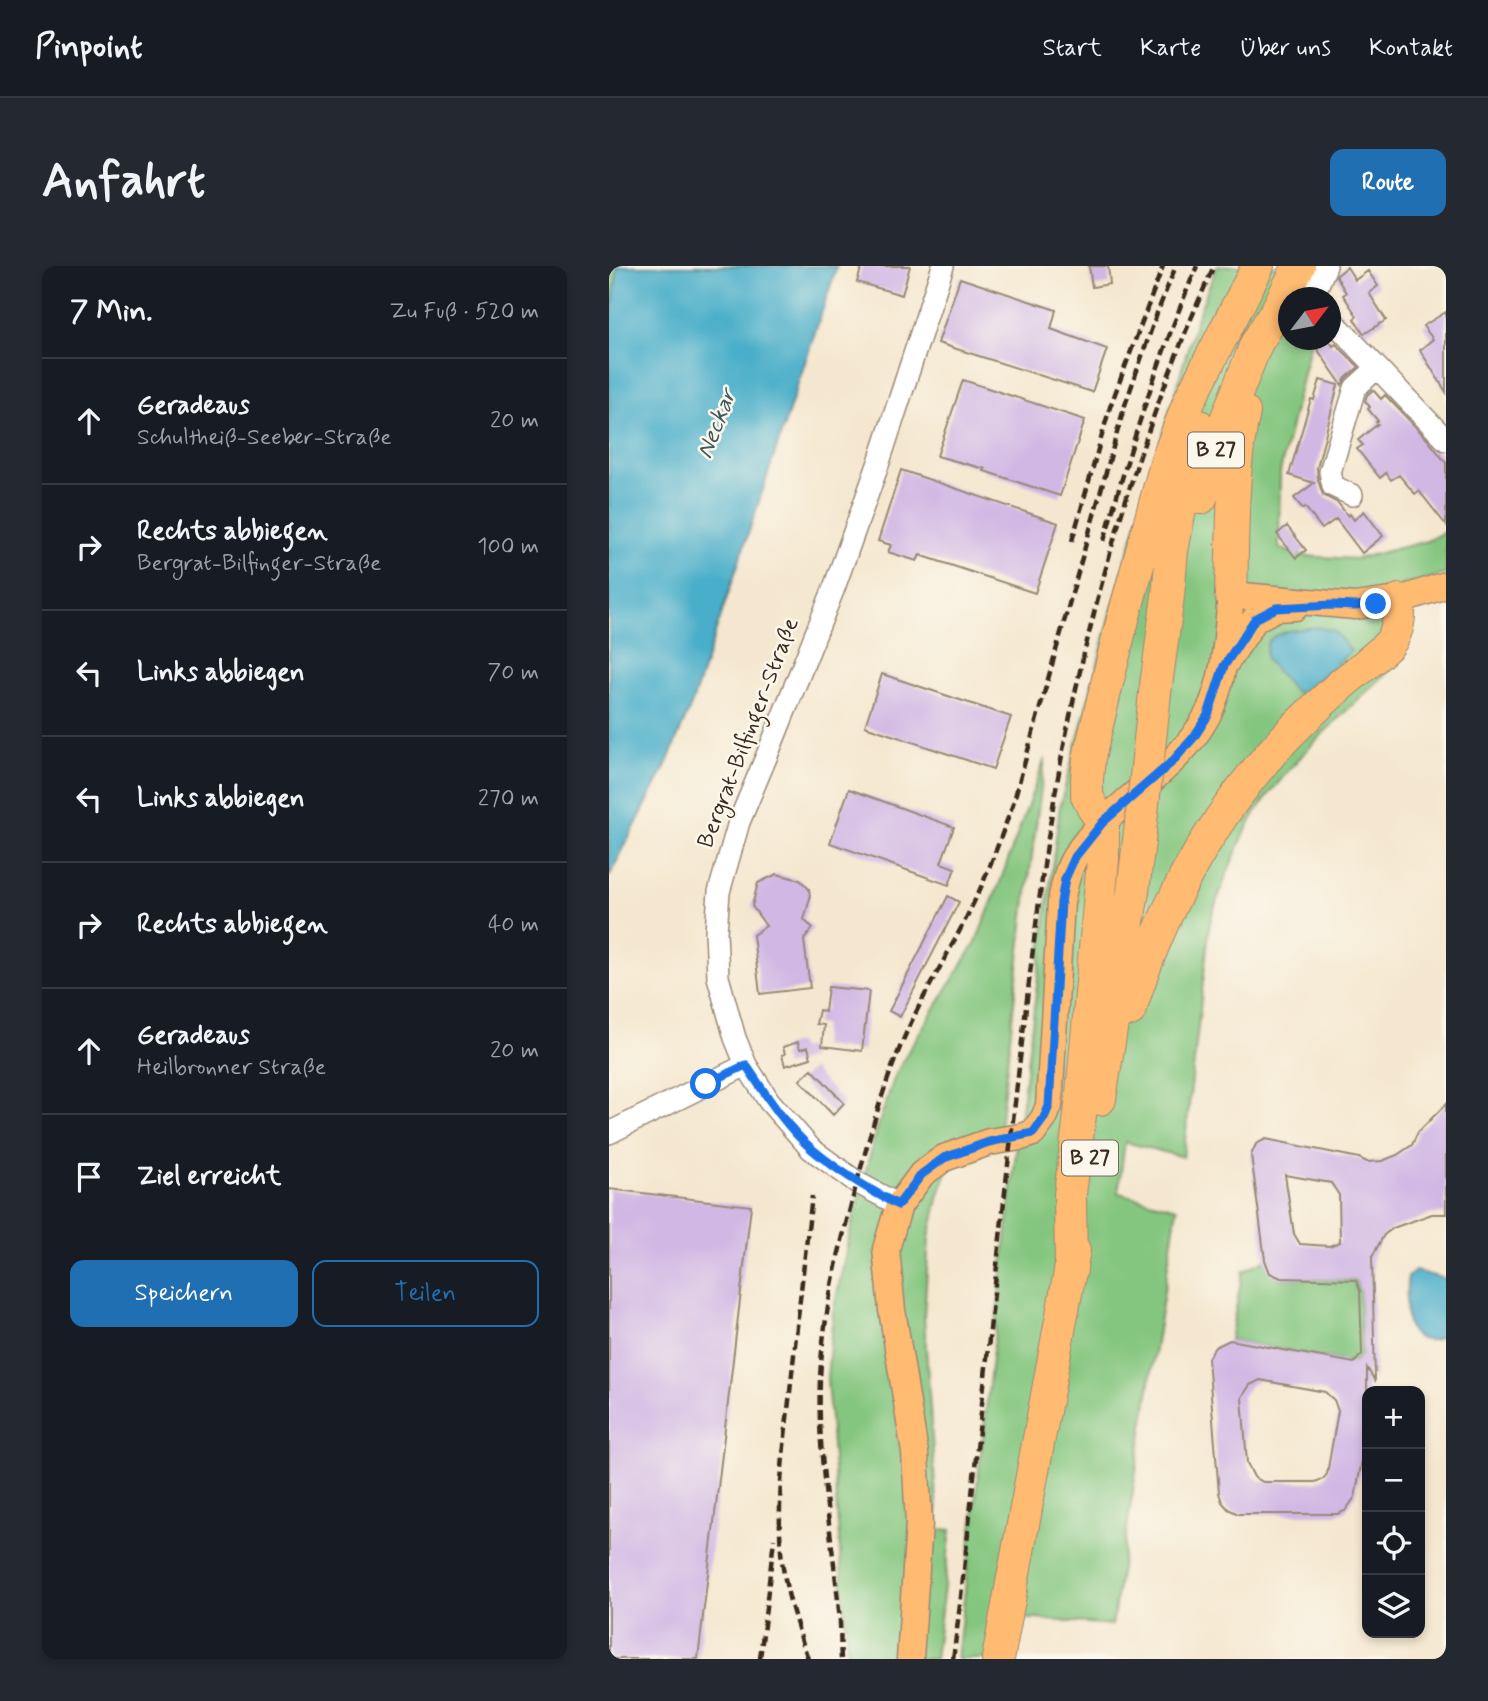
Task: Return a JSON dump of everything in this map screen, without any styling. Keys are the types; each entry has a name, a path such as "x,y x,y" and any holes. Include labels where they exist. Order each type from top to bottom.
{"highway":[{"path":"1071,1269 1070,1194 1080,1115 1103,860 1103,822 1087,796 1089,758 1135,572 1167,460 1189,399 1258,266"},
{"name":"B 27","path":"998,1659 1071,1269 1109,1046 1133,891 1172,551 1184,487 1206,405 1271,266"},
{"name":"B 27","path":"1168,596 1184,556 1224,425 1256,344 1299,266"},
{"path":"1231,595 1239,432 1249,389 1276,310"},
{"path":"1109,1046 1129,1014 1141,976 1171,902 1202,847 1229,807 1285,738 1336,689 1389,644 1400,618 1399,600"}],"main road":[{"path":"910,1659 919,1523 915,1453 892,1310 886,1249 898,1205 922,1174 944,1158 989,1142 1033,1133 1044,1118 1049,1106 1061,902 1065,879 1075,857 1103,822 1172,762 1194,737 1208,715 1224,666 1231,595 1355,606 1399,600 1446,586"},
{"path":"1224,666 1255,619 1276,608 1332,605"}],"street":[{"name":"Bergrat-Bilfinger-Straße","path":"898,1205 858,1183 811,1149 769,1101 746,1065 735,1038 718,977 716,932 719,892 739,822 834,588 879,462 943,266"},
{"path":"1317,287 1326,266"},
{"path":"1341,330 1446,440"},
{"path":"1352,495 1333,486 1330,472 1355,388 1377,368"},
{"path":"609,1133 746,1065"}],"green space":[{"path":"609,266 618,266 609,334"},
{"path":"1217,266 1319,266 1306,287 1278,287 1278,350 1309,350 1280,472 1279,548 1302,556 1356,559 1427,541 1446,531 1446,574 1376,592 1378,619 1404,657 1327,729 1291,768 1255,814 1236,852 1210,922 1183,1157 1125,1142 1118,1193 1177,1208 1112,1625 1022,1618 1014,1659 957,1659 1019,1126 1060,806 1111,613 1196,320"},
{"path":"1045,758 998,1143 949,1167 939,1194 929,1238 924,1317 938,1529 951,1530 935,1659 848,1659 827,1378 833,1313 853,1219 877,1129 895,1076 975,944"},
{"path":"1265,1260 1281,1278 1356,1280 1360,1291 1362,1354 1354,1363 1230,1340 1243,1271"}],"water":[{"name":"Neckar","path":"618,266 837,266 692,703 666,765 609,877 609,334"},
{"path":"1317,627 1334,631 1351,651 1302,693 1295,692 1266,659 1268,642 1283,633"},
{"path":"1415,1271 1446,1279 1446,1331 1435,1339 1418,1337 1409,1325 1406,1308 1407,1282 1408,1277"}],"building":[{"path":"862,266 910,266 902,295 857,282"},
{"path":"1089,266 1108,266 1110,284 1092,287"},
{"path":"1347,267 1355,280 1368,271 1378,286 1369,293 1386,320 1364,334 1354,319 1357,316 1343,295 1346,293 1336,276"},
{"path":"960,278 1056,310 1051,329 1107,349 1092,392 938,343"},
{"path":"1446,312 1446,392 1420,350 1433,339 1423,326"},
{"path":"1341,349 1359,367 1342,385 1318,350"},
{"path":"963,380 1085,420 1060,496 984,471 985,469 937,456"},
{"path":"1320,380 1338,385 1317,468 1318,480 1323,495 1338,503 1354,520 1364,511 1383,536 1362,553 1336,519 1322,529 1305,507 1303,509 1294,498 1314,483 1289,475 1311,399 1314,400"},
{"path":"1373,390 1381,399 1385,395 1446,463 1446,525 1419,491 1415,494 1399,475 1391,480 1386,473 1380,478 1357,449 1363,445 1358,440 1378,424 1365,401"},
{"path":"901,470 1058,523 1035,593 920,555 917,561 888,552 891,545 878,541"},
{"path":"1287,526 1306,550 1296,558 1277,534"},
{"path":"882,674 1011,717 993,769 865,726"},
{"path":"849,789 954,827 941,863 955,868 949,885 830,843"},
{"path":"777,874 800,880 809,889 810,898 804,920 813,928 804,940 810,988 760,994 753,935 766,926 752,906 758,883"},
{"path":"948,896 959,902 900,1017 889,1011"},
{"path":"828,987 869,991 862,1051 822,1046 824,1025 816,1024 819,1010 825,1012"},
{"path":"798,1042 800,1049 808,1047 811,1058 785,1066 783,1047"},
{"path":"812,1069 844,1103 833,1115 800,1080"},
{"path":"1446,1104 1446,1214 1432,1214 1393,1228 1384,1235 1372,1257 1375,1380 1367,1368 1367,1386 1362,1386 1362,1460 1355,1497 1345,1511 1337,1514 1238,1514 1228,1509 1219,1493 1208,1358 1215,1347 1230,1340 1354,1363 1362,1354 1360,1291 1356,1280 1281,1278 1270,1273 1265,1260 1251,1155 1256,1144 1266,1139 1359,1158 1367,1162 1382,1161 1412,1145 1418,1132","holes":["1285,1175 1331,1183 1339,1195 1340,1242 1329,1246 1300,1244 1294,1234","1260,1380 1325,1392 1334,1400 1338,1411 1327,1474 1323,1479 1315,1482 1263,1482 1254,1477 1247,1463 1242,1397 1250,1385"]},
{"path":"609,1189 751,1206 698,1659 609,1659"}],"railway":[{"path":"1072,541 1110,407 1163,266"},
{"path":"841,1659 840,1617 823,1466 820,1379 833,1281 844,1233 871,1132 894,1062 917,1010 977,895 1013,804 1124,408 1176,266"},
{"path":"1104,541 1146,402 1197,266"},
{"path":"953,1659 1031,962 1063,750 1107,565 1144,443 1214,266"},
{"path":"808,1659 785,1578 780,1511 783,1452 812,1196"},
{"path":"760,1659 774,1539"}],"route":[{"path":"706,1084 746,1065 769,1101 811,1149 858,1183 898,1205 922,1174 944,1158 989,1142 1033,1133 1049,1106 1061,902 1065,879 1075,857 1103,822 1172,762 1194,737 1208,715 1224,666 1255,619 1276,608 1376,604"}]}
